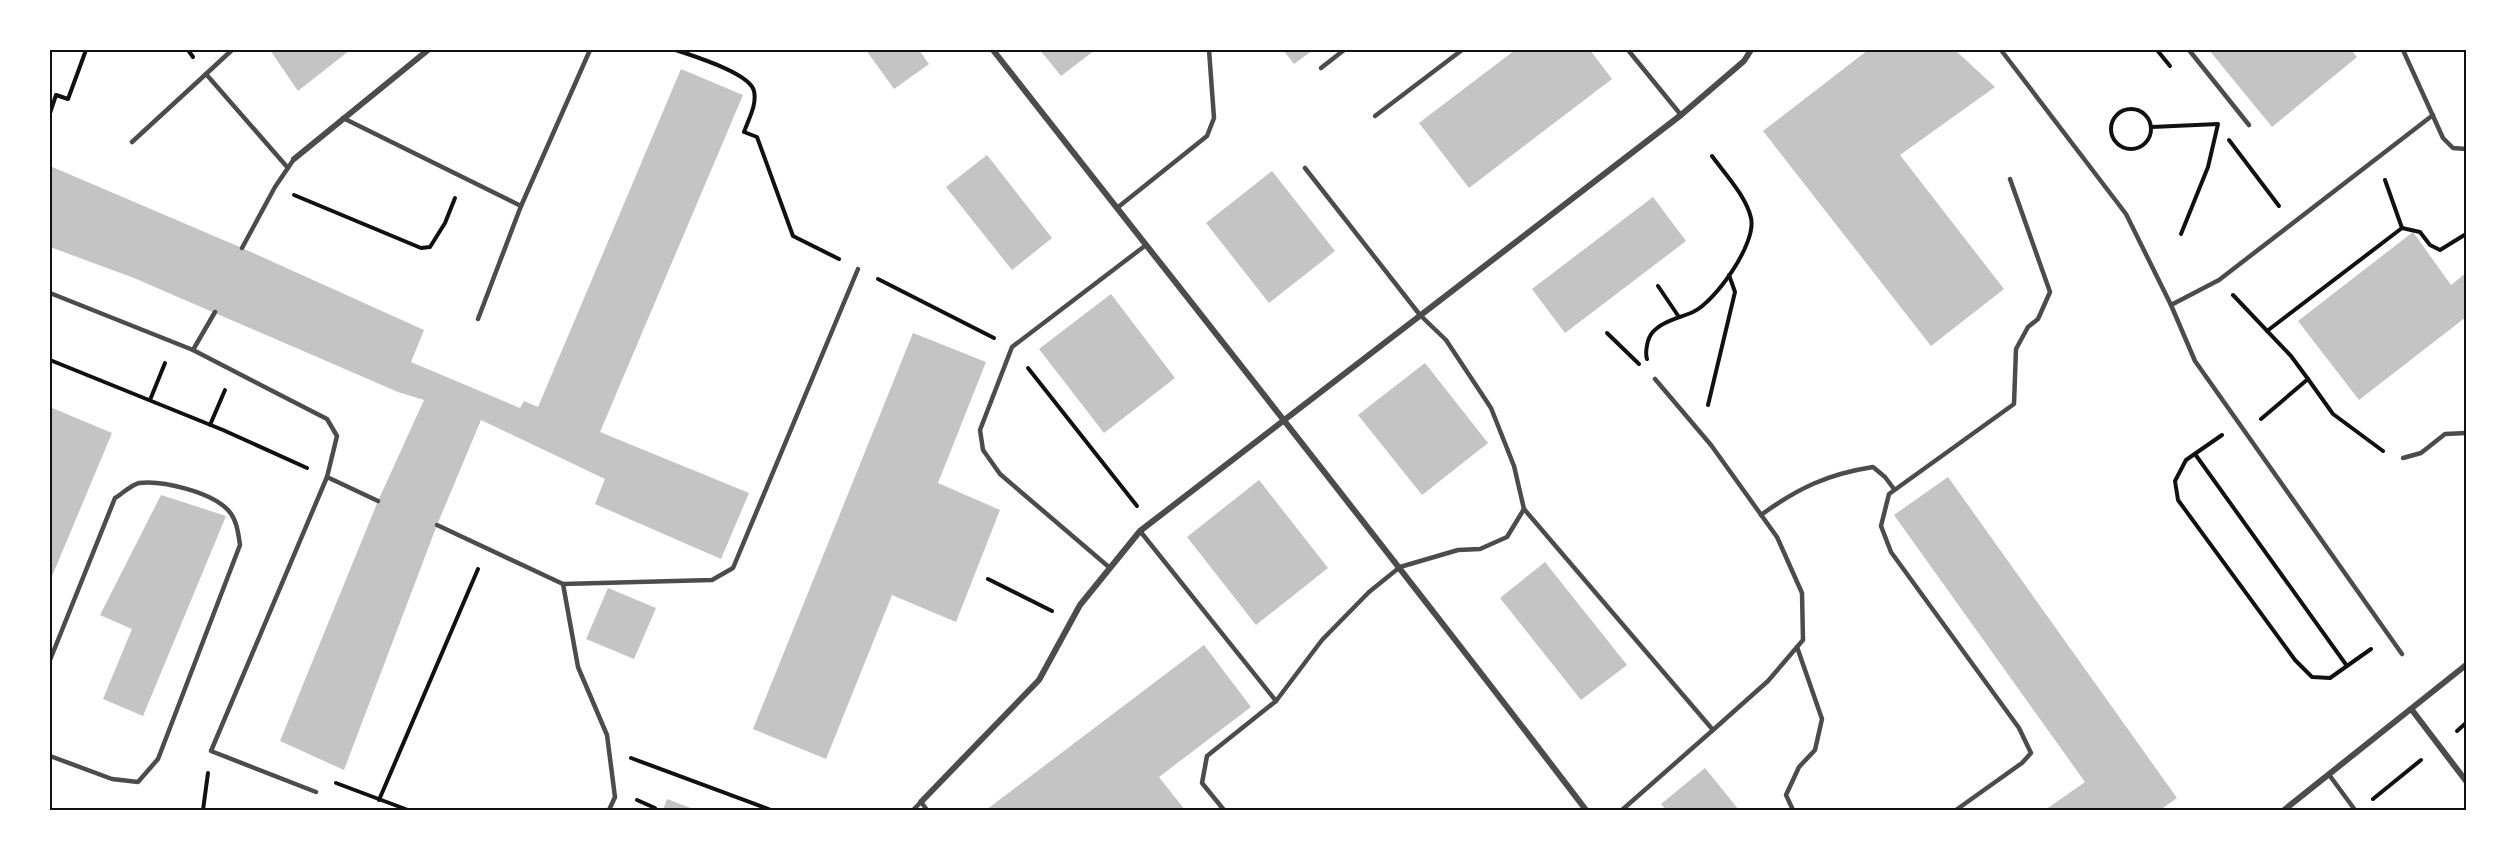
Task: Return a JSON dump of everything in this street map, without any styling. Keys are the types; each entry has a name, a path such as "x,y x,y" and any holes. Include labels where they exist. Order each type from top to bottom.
{"street":[{"path":"294,159 428,50"},
{"path":"993,50 1282,422 1400,567 1586,810"},
{"path":"921,802 1039,681 1080,605 1140,531 1681,115 1744,61 1751,50"},
{"path":"2284,810 2330,776 2466,665"},
{"path":"2412,710 2466,781"}],"lane":[{"path":"132,142 232,50"},
{"path":"478,319 521,206 590,50"},
{"path":"1117,208 1207,136 1214,118 1209,50"},
{"path":"1321,68 1344,50"},
{"path":"1376,116 1462,50"},
{"path":"1628,50 1681,115"},
{"path":"2001,50 2126,214 2171,305 2195,361 2402,654"},
{"path":"2189,50 2249,125"},
{"path":"2403,50 2444,138 2453,148 2466,149"},
{"path":"206,74 288,168"},
{"path":"2171,305 2219,280 2433,115"},
{"path":"343,118 521,206"},
{"path":"242,248 275,187 294,159"},
{"path":"1305,168 1420,315 1446,339 1491,408 1514,466 1524,509 1713,730"},
{"path":"1956,810 2022,763 2031,753 2019,728 1892,552 1881,526 1889,494 1894,489 2014,404 2016,349 2028,327 2038,318 2050,292 2010,179"},
{"path":"1110,568 1000,474 983,450 980,430 1012,347 1146,245"},
{"path":"437,525 563,584 712,580 733,568 858,269"},
{"path":"50,293 193,350 327,419 337,436 327,477 211,751 316,792"},
{"path":"193,350 215,312"},
{"path":"1622,810 1768,681 1803,640 1802,593 1777,537 1711,445 1654,379"},
{"path":"2403,458 2421,453 2445,434 2466,433"},
{"path":"1761,515 1792,492 1846,471 1873,467 1894,489"},
{"path":"327,477 378,501"},
{"path":"50,660 115,498 137,483 159,484 186,489 216,501 228,510 237,524 240,545 158,759 138,782 112,779 50,756"},
{"path":"1224,810 1202,783 1207,756 1276,701 1322,640 1369,592 1400,567 1458,550 1480,549 1508,537 1524,509"},
{"path":"1140,531 1276,701"},
{"path":"563,584 578,667 608,735 615,797 609,810"},
{"path":"1793,810 1786,795 1798,767 1815,750 1822,719 1797,647"},
{"path":"2330,776 2355,810"},
{"path":"913,810 921,802 927,810"}],"path":[{"path":"50,113 56,95 68,99 86,50"},
{"path":"676,50 745,77 754,88 754,106 744,132 757,137 793,236 804,241"},
{"path":"2127,109 2140,111 2152,127 2149,140 2138,149 2118,146 2111,134 2112,121 2127,109"},
{"path":"2152,127 2218,124"},
{"path":"2218,124 2292,224"},
{"path":"2181,234 2208,167 2218,124"},
{"path":"1654,379 1645,353 1652,333 1679,317 1695,312 1719,291 1745,252 1752,219 1738,192 1712,156"},
{"path":"2377,158 2402,228"},
{"path":"275,187 421,248 430,247 446,223 463,177"},
{"path":"2267,331 2402,228 2420,232 2430,245 2440,250 2466,234"},
{"path":"1711,445 1707,400 1735,292 1729,275"},
{"path":"2219,280 2308,379 2333,414 2377,448 2403,458"},
{"path":"1658,286 1679,317"},
{"path":"1607,333 1654,379"},
{"path":"150,400 173,343"},
{"path":"50,360 210,425 327,477"},
{"path":"210,425 234,371"},
{"path":"2308,379 2263,418 2239,423 2186,460 2175,481 2178,500 2295,660 2312,677 2330,678 2389,636"},
{"path":"2195,454 2347,666"},
{"path":"379,800 486,549"},
{"path":"988,579 1034,602"},
{"path":"2367,803 2466,723"},
{"path":"203,810 211,751"},
{"path":"654,765 771,810"},
{"path":"316,792 323,783 332,781 408,810"}],"building":[{"path":"270,50 350,50 298,91"},
{"path":"866,50 919,50 929,64 894,89"},
{"path":"1040,50 1095,50 1061,76"},
{"path":"1283,50 1313,50 1294,64"},
{"path":"1515,50 1590,50 1612,79 1469,188 1419,123"},
{"path":"1868,50 1955,50 1995,87 1900,155 2004,289 1931,346 1763,131"},
{"path":"2209,50 2351,50 2357,57 2272,127"},
{"path":"681,69 743,95 600,432 749,493 721,559 595,504 605,479 481,420 437,525 344,770 280,741 378,501 424,400 398,392 134,278 50,247 50,166 242,248 424,330 411,362 520,408 524,401 538,407"},
{"path":"987,155 1052,238 1012,270 946,187"},
{"path":"1272,171 1335,251 1269,303 1206,223"},
{"path":"1653,197 1686,241 1565,333 1532,289"},
{"path":"2413,232 2451,285 2466,273 2466,317 2359,400 2298,321"},
{"path":"1111,294 1175,378 1104,433 1039,349"},
{"path":"913,333 986,362 938,483 1000,510 956,622 892,595 826,759 753,729"},
{"path":"1425,363 1488,443 1422,495 1358,415"},
{"path":"50,407 112,433 50,581"},
{"path":"1948,477 2177,798 2160,810 2045,810 2085,782 1894,515"},
{"path":"1259,480 1328,568 1256,625 1187,537"},
{"path":"161,495 226,516 143,716 103,699 132,629 100,615"},
{"path":"1545,562 1627,665 1581,700 1500,598"},
{"path":"608,588 656,608 634,659 586,639"},
{"path":"1204,645 1251,707 1159,777 1185,810 986,810"},
{"path":"1705,768 1739,810 1666,810 1661,804"},
{"path":"667,799 696,810 663,810"}]}
